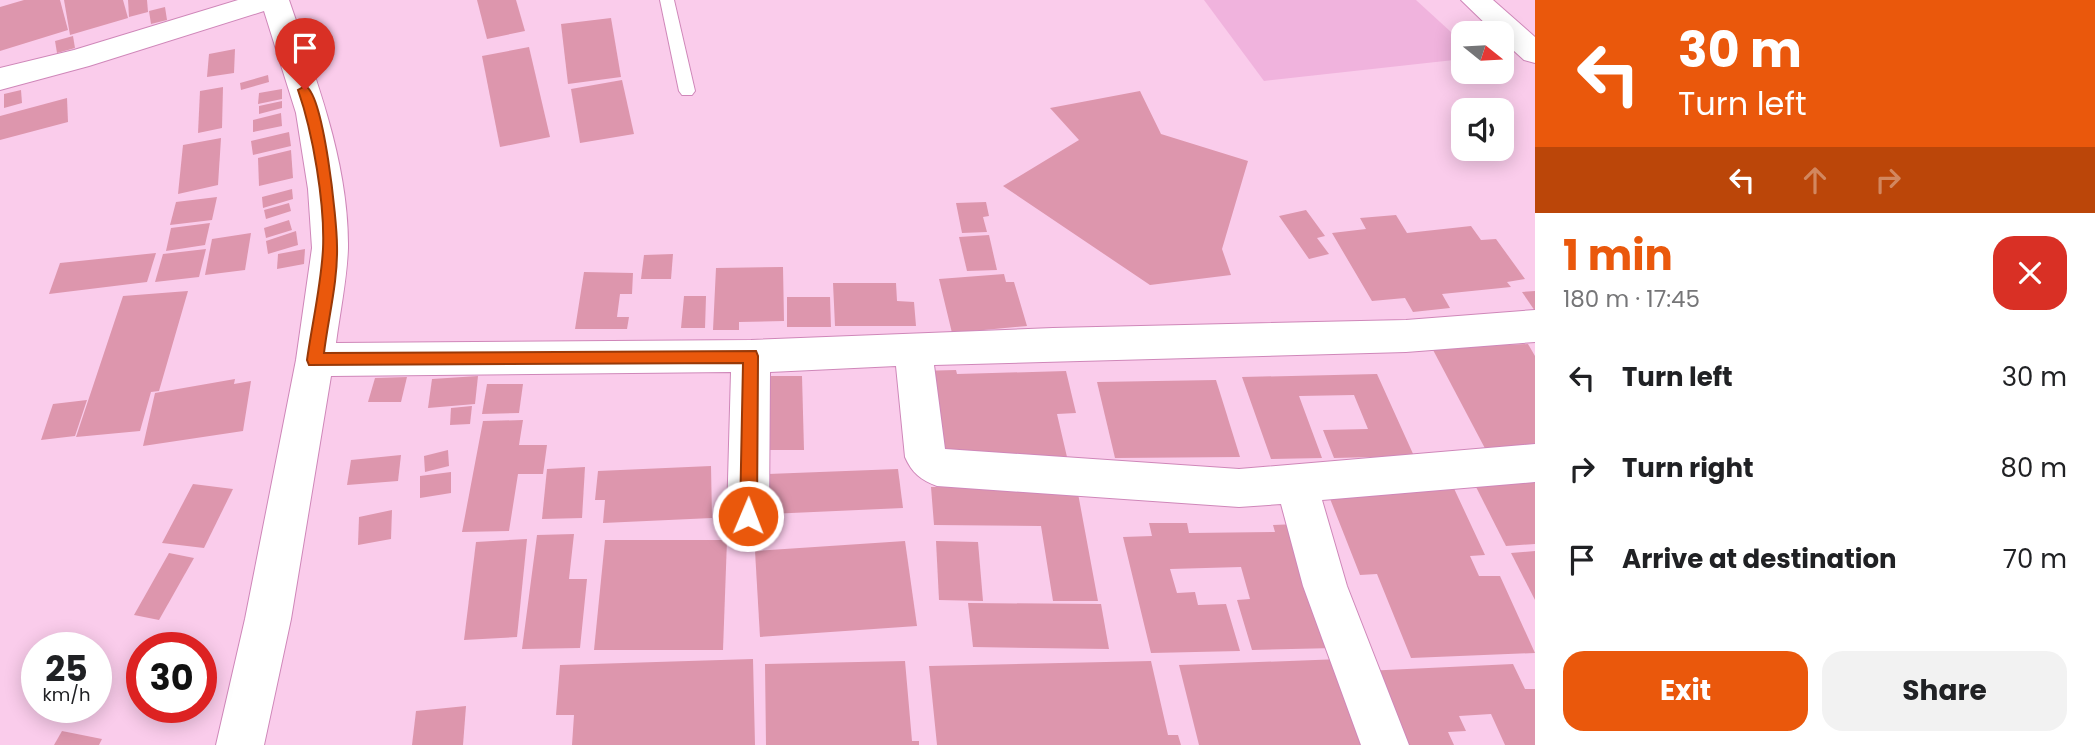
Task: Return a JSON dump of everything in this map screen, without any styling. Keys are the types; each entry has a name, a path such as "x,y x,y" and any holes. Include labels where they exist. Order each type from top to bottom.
{"street":[{"path":"0,79 78,59 272,0 313,113 325,189 330,248 315,360 268,619 240,745"},
{"path":"1475,0 1535,53"},
{"path":"315,360 751,356 1406,336 1535,326"},
{"path":"913,349 925,457 937,467 1239,488 1535,463"},
{"path":"748,516 751,356"},
{"path":"1296,483 1325,586 1385,745"}],"lane":[{"path":"667,0 687,91"}],"shaded area":[{"path":"1204,0 1416,0 1451,32 1451,60 1264,81"}],"building":[{"path":"24,0 60,0 68,30 0,51 0,7"},
{"path":"64,0 123,0 128,18 70,35"},
{"path":"128,0 147,0 148,12 129,17"},
{"path":"477,0 516,0 525,31 487,39"},
{"path":"165,7 167,20 151,24 149,11"},
{"path":"611,18 621,77 568,84 561,24"},
{"path":"73,36 75,48 57,53 55,41"},
{"path":"529,47 550,137 500,147 482,56"},
{"path":"235,49 234,73 207,77 209,54"},
{"path":"268,75 269,82 241,90 240,83"},
{"path":"622,80 634,134 580,143 571,89"},
{"path":"223,87 222,128 198,133 200,91"},
{"path":"282,89 282,99 258,104 259,93"},
{"path":"21,90 22,103 4,108 4,94"},
{"path":"1140,91 1161,134 1248,161 1222,249 1231,275 1150,285 1003,186 1079,140 1050,108"},
{"path":"67,98 68,122 0,140 0,116"},
{"path":"282,101 282,108 259,114 259,106"},
{"path":"281,113 282,126 253,132 253,120"},
{"path":"289,132 291,146 253,155 251,141"},
{"path":"221,138 218,185 178,194 183,145"},
{"path":"291,150 293,178 259,186 258,158"},
{"path":"292,189 293,199 263,208 262,197"},
{"path":"217,197 212,220 170,225 176,202"},
{"path":"986,202 989,216 983,217 987,232 962,233 956,203"},
{"path":"289,203 291,211 266,219 264,210"},
{"path":"1306,210 1325,236 1317,238 1329,254 1309,259 1279,216"},
{"path":"1396,215 1407,233 1471,226 1481,240 1496,239 1525,279 1507,282 1511,287 1442,294 1450,308 1413,312 1405,298 1372,301 1332,233 1366,229 1360,218"},
{"path":"289,220 292,230 266,238 264,228"},
{"path":"210,223 205,245 166,251 171,228"},
{"path":"296,231 298,245 268,254 266,241"},
{"path":"251,233 245,270 205,275 212,239"},
{"path":"989,235 997,270 967,271 959,237"},
{"path":"206,249 199,277 155,282 163,254"},
{"path":"305,249 304,264 277,269 278,254"},
{"path":"156,253 147,282 49,294 60,263"},
{"path":"673,254 671,279 641,279 644,255"},
{"path":"783,267 784,321 739,322 739,330 713,330 716,268"},
{"path":"584,272 633,273 632,294 620,294 617,317 629,317 627,329 575,329"},
{"path":"1004,274 1006,282 1014,282 1027,326 952,333 939,279"},
{"path":"833,283 896,283 897,301 914,302 916,326 835,326"},
{"path":"188,291 159,391 151,392 140,431 76,437 123,296"},
{"path":"1535,291 1535,311 1522,292"},
{"path":"684,296 706,296 705,328 681,328"},
{"path":"787,297 830,297 831,327 787,327"},
{"path":"1528,344 1535,356 1535,454 1489,456 1432,348"},
{"path":"956,370 957,374 1066,371 1076,413 1057,414 1067,457 929,460 918,371"},
{"path":"1377,374 1414,456 1334,458 1323,430 1368,429 1354,395 1299,396 1322,458 1271,459 1242,377"},
{"path":"478,376 475,404 428,408 432,379"},
{"path":"760,376 802,376 804,450 760,450"},
{"path":"407,377 401,402 368,402 375,378"},
{"path":"235,379 234,384 251,381 243,431 143,446 155,393"},
{"path":"1216,380 1240,457 1115,458 1097,382"},
{"path":"487,384 523,384 519,413 482,414"},
{"path":"87,400 75,436 41,440 53,404"},
{"path":"472,406 470,424 450,425 451,408"},
{"path":"523,420 519,445 547,445 543,474 518,474 509,531 462,532 483,421"},
{"path":"448,450 449,466 425,472 424,456"},
{"path":"401,455 398,481 347,485 351,460"},
{"path":"711,466 712,518 603,523 605,500 595,500 598,471"},
{"path":"585,467 582,518 542,519 547,469"},
{"path":"898,469 903,508 769,514 768,474"},
{"path":"451,472 451,493 420,498 420,476"},
{"path":"1451,482 1485,555 1470,556 1479,576 1500,576 1535,653 1411,658 1377,574 1360,575 1325,486"},
{"path":"1535,482 1535,544 1506,546 1475,485"},
{"path":"193,484 233,489 204,548 162,543"},
{"path":"931,487 1077,488 1098,601 1053,601 1041,526 934,525"},
{"path":"392,510 391,539 358,545 359,517"},
{"path":"1149,523 1187,523 1189,533 1275,532 1273,525 1298,524 1335,648 1252,650 1237,600 1250,599 1241,567 1170,569 1177,593 1195,592 1198,605 1226,604 1240,651 1151,653 1123,537 1152,536"},
{"path":"574,534 569,579 587,579 580,648 522,649 537,535"},
{"path":"527,539 517,637 464,640 476,542"},
{"path":"605,540 727,540 723,650 594,650"},
{"path":"905,541 917,626 760,637 755,551"},
{"path":"936,541 978,542 983,601 939,600"},
{"path":"1535,551 1535,600 1511,553"},
{"path":"169,553 194,558 159,620 134,615"},
{"path":"968,603 1101,604 1109,649 973,647"},
{"path":"753,659 755,745 572,745 574,715 556,715 560,665"},
{"path":"1341,659 1377,745 1199,745 1179,665"},
{"path":"905,661 912,741 919,741 919,745 766,745 765,664"},
{"path":"1151,661 1168,735 1178,735 1181,745 937,745 929,666"},
{"path":"1513,664 1525,689 1535,689 1535,745 1505,745 1491,714 1459,716 1466,731 1448,732 1454,745 1393,745 1365,671"},
{"path":"466,706 463,745 412,745 416,711"},
{"path":"62,731 102,739 99,745 54,745"}],"route":[{"path":"305,90 313,113 325,189 330,248 315,360 751,356 748,516"}]}
